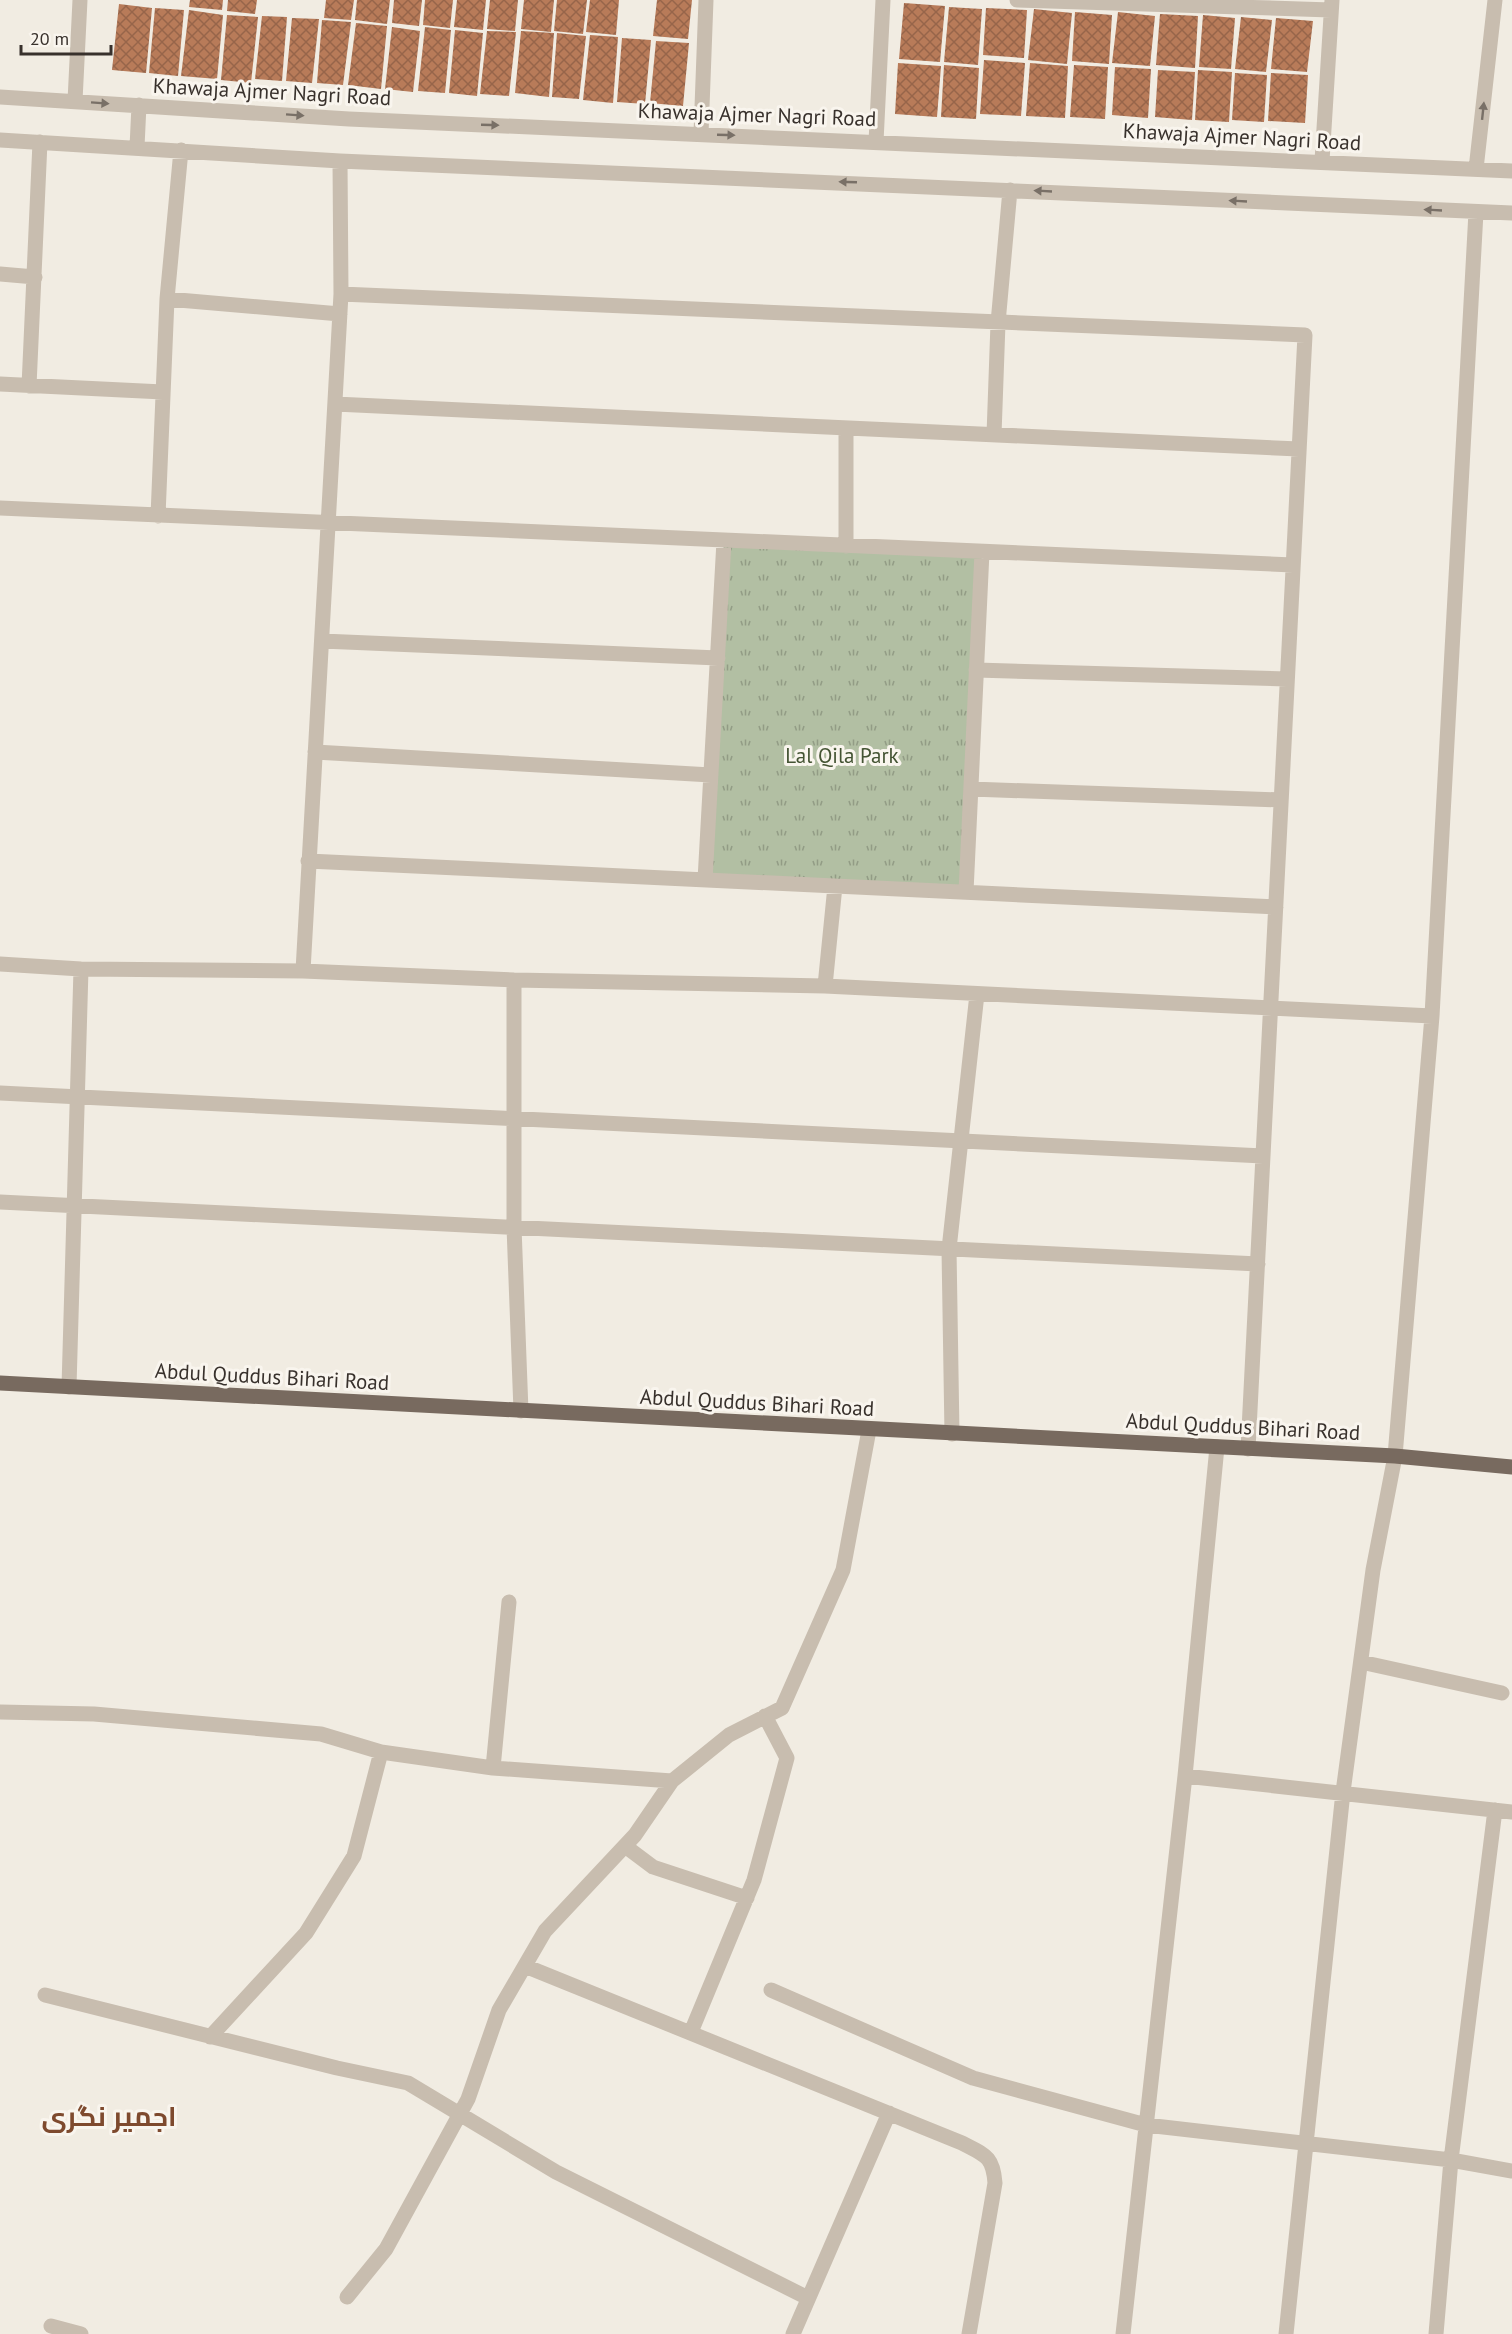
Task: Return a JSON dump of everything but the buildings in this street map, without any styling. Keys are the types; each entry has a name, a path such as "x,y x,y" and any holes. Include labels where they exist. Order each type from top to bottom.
{"main road":[{"name":"Abdul Quddus Bihari Road","path":"0,1383 1395,1456 1512,1467"}],"street":[{"path":"75,101 80,0"},
{"path":"701,134 706,0"},
{"path":"876,142 883,0"},
{"path":"1017,0 1331,5 1322,161"},
{"path":"1476,169 1495,0"},
{"name":"Khawaja Ajmer Nagri Road","path":"0,97 349,119 1512,171"},
{"path":"137,147 139,105"},
{"path":"0,140 340,161 1512,213"},
{"path":"29,386 40,142"},
{"path":"158,516 167,299 181,150"},
{"path":"303,971 330,523 341,294 340,161"},
{"path":"994,435 998,323 1010,190"},
{"path":"1287,2334 1305,2142 1343,1792 1373,1570 1395,1456 1432,1016 1476,212"},
{"path":"0,274 35,277"},
{"path":"341,294 1305,335 1248,1449"},
{"path":"167,299 340,314"},
{"path":"0,384 163,392"},
{"path":"335,404 1299,449"},
{"path":"846,428 846,546"},
{"path":"0,508 1293,565"},
{"path":"705,880 724,541"},
{"path":"966,892 982,552"},
{"path":"322,641 718,658"},
{"path":"976,670 1287,679"},
{"path":"315,752 711,775"},
{"path":"971,789 1281,800"},
{"path":"308,861 1276,907"},
{"path":"825,986 835,886"},
{"path":"0,964 81,969 303,971 514,980 825,986 1432,1016"},
{"path":"69,1387 81,969"},
{"path":"514,980 513,1227 521,1411"},
{"path":"952,1434 949,1249 977,993"},
{"path":"0,1093 1263,1156"},
{"path":"0,1202 1258,1264"},
{"path":"347,2297 386,2248 468,2099 499,2010 545,1931 625,1845 672,1781 729,1735 782,1708 843,1570 869,1430"},
{"path":"1123,2334 1185,1776 1217,1447"},
{"path":"493,1768 509,1602"},
{"path":"1361,1662 1502,1693"},
{"path":"0,1712 94,1714 321,1734 381,1752 493,1768 672,1781"},
{"path":"691,2032 754,1880 787,1758 765,1716"},
{"path":"210,2037 306,1933 354,1856 381,1752"},
{"path":"1185,1776 1512,1812"},
{"path":"1436,2334 1450,2160 1495,1810"},
{"path":"625,1845 653,1867 747,1898"},
{"path":"525,1966 962,2143 989,2158 994,2166 995,2183 969,2334"},
{"path":"771,1990 972,2078 1146,2125 1450,2160 1512,2171"},
{"path":"45,1995 210,2037 408,2083 458,2116 556,2172 808,2298"},
{"path":"793,2334 889,2113"},
{"path":"51,2326 81,2334"}],"green space":[{"name":"Lal Qila Park","path":"724,541 982,552 966,892 705,880"}],"district":[{"name":"اجمیر نگری","path":"109,2117"}]}
